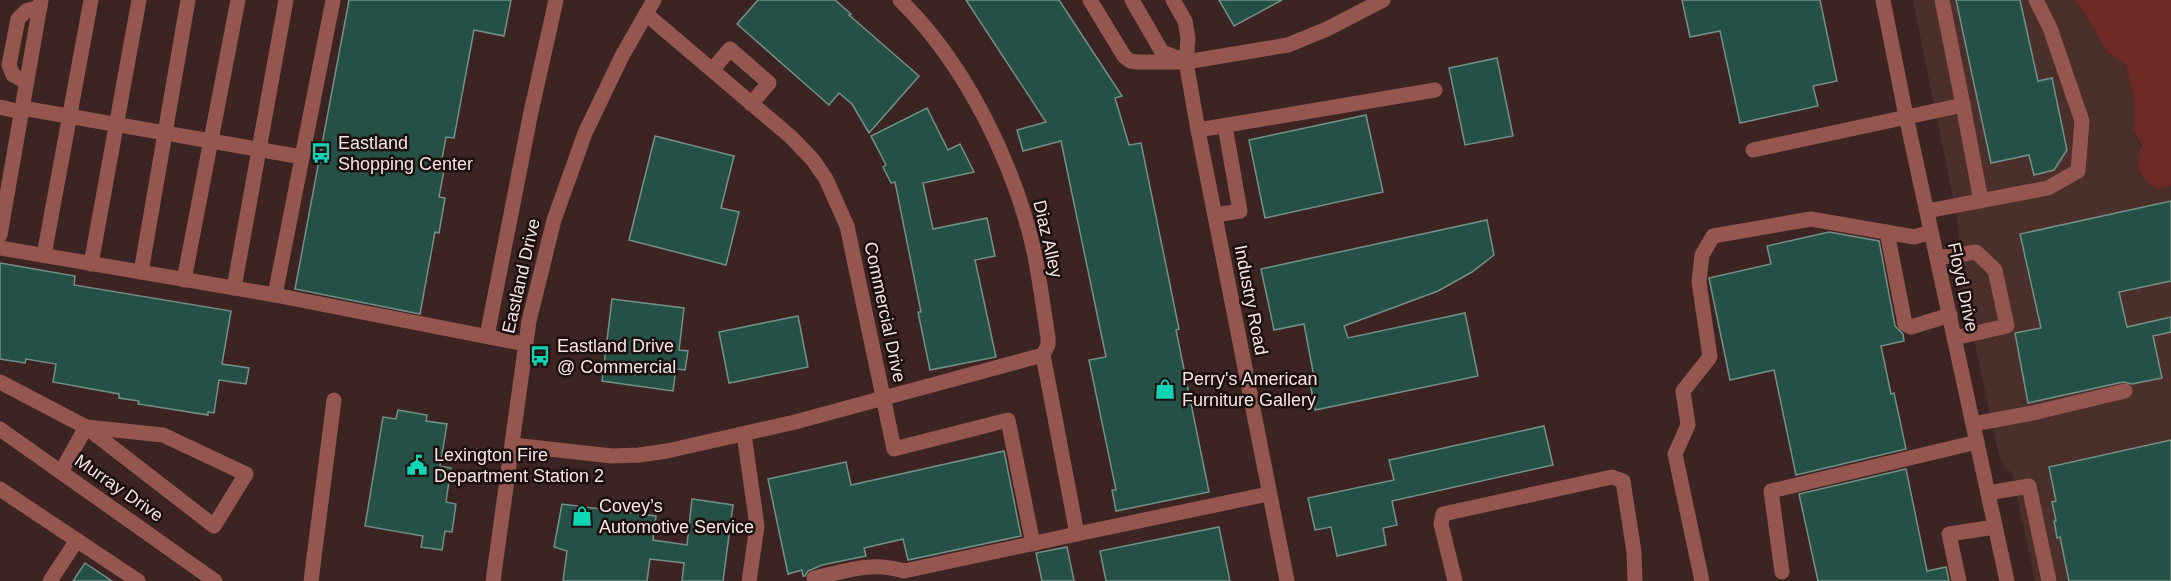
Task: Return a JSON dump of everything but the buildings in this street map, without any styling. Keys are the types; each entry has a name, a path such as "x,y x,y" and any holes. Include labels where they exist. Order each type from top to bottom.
{"street":[{"path":"44,255 91,0"},
{"path":"91,264 139,0"},
{"path":"141,272 188,0"},
{"path":"184,280 238,0"},
{"path":"234,288 286,0"},
{"path":"275,295 333,0"},
{"path":"487,336 531,112 556,0"},
{"name":"Eastland Drive","path":"494,581 525,349 541,269 571,169 589,124 622,56 654,0"},
{"name":"Diaz Alley","path":"900,0 935,38 970,93 999,146 1024,215 1035,256 1048,338 1048,345 1042,355 1077,534"},
{"path":"1090,0 1124,56 1130,61 1186,62 1288,45 1383,0"},
{"path":"1132,0 1162,52 1186,62"},
{"name":"Industry Road","path":"1173,0 1185,21 1188,38 1186,62 1198,130 1287,581"},
{"name":"Floyd Drive","path":"1883,0 2007,581"},
{"path":"1942,0 1981,201"},
{"path":"1927,212 2048,188 2078,171 2082,121 2050,28 2036,0"},
{"path":"0,235 41,3"},
{"name":"Commercial Drive","path":"513,446 580,454 639,455 744,434 883,398 847,226 826,179 813,160 791,137 646,14"},
{"path":"712,70 730,49 769,83 751,104"},
{"path":"1198,130 1435,90"},
{"path":"1753,150 1963,105"},
{"path":"0,107 70,116 302,157"},
{"path":"1215,215 1239,211 1225,126"},
{"path":"1702,581 1675,454 1688,425 1683,391 1710,357 1699,282 1702,255 1713,236 1811,219 1914,237 1932,232"},
{"path":"1887,232 1905,324 1911,327 1950,315"},
{"path":"0,248 275,295 487,336 525,349"},
{"path":"1937,258 1976,252 1995,270 2007,326 1954,338"},
{"path":"1033,544 1008,420 894,449 883,398 1042,355"},
{"path":"0,382 86,427 214,526 246,474 163,435 86,427"},
{"path":"1973,424 2033,413 2125,391"},
{"path":"311,581 333,400"},
{"path":"62,472 86,427"},
{"name":"Murray Drive","path":"0,429 215,581"},
{"path":"744,434 757,526 749,581"},
{"path":"1782,572 1771,491 1977,442"},
{"path":"1455,581 1441,524 1443,514 1612,477 1623,481 1634,552 1635,581"},
{"path":"1988,493 2029,486 2049,581"},
{"path":"0,489 138,581"},
{"path":"814,578 870,566 888,566 904,571 1268,494"},
{"path":"1959,581 1949,534 1995,527"},
{"path":"50,581 77,540"}],"shaded area":[{"path":"1913,0 2074,0 2084,12 2108,53 2126,64 2134,99 2134,131 2158,189 2171,185 2171,581 2035,581 2012,473 2005,468 1999,456 1957,261 1958,223"},
{"path":"2074,0 2171,0 2171,185 2159,189 2147,181 2140,172 2139,160 2142,146 2134,131 2134,99 2126,64 2108,53 2084,12"}],"place":[{"name":"Eastland Shopping Center","path":"321,153"},
{"name":"Eastland Drive @ Commercial","path":"540,356"},
{"name":"Perry's American Furniture Gallery","path":"1165,389"},
{"name":"Lexington Fire Department Station 2","path":"417,465"},
{"name":"Covey’s Automotive Service","path":"582,516"}]}
